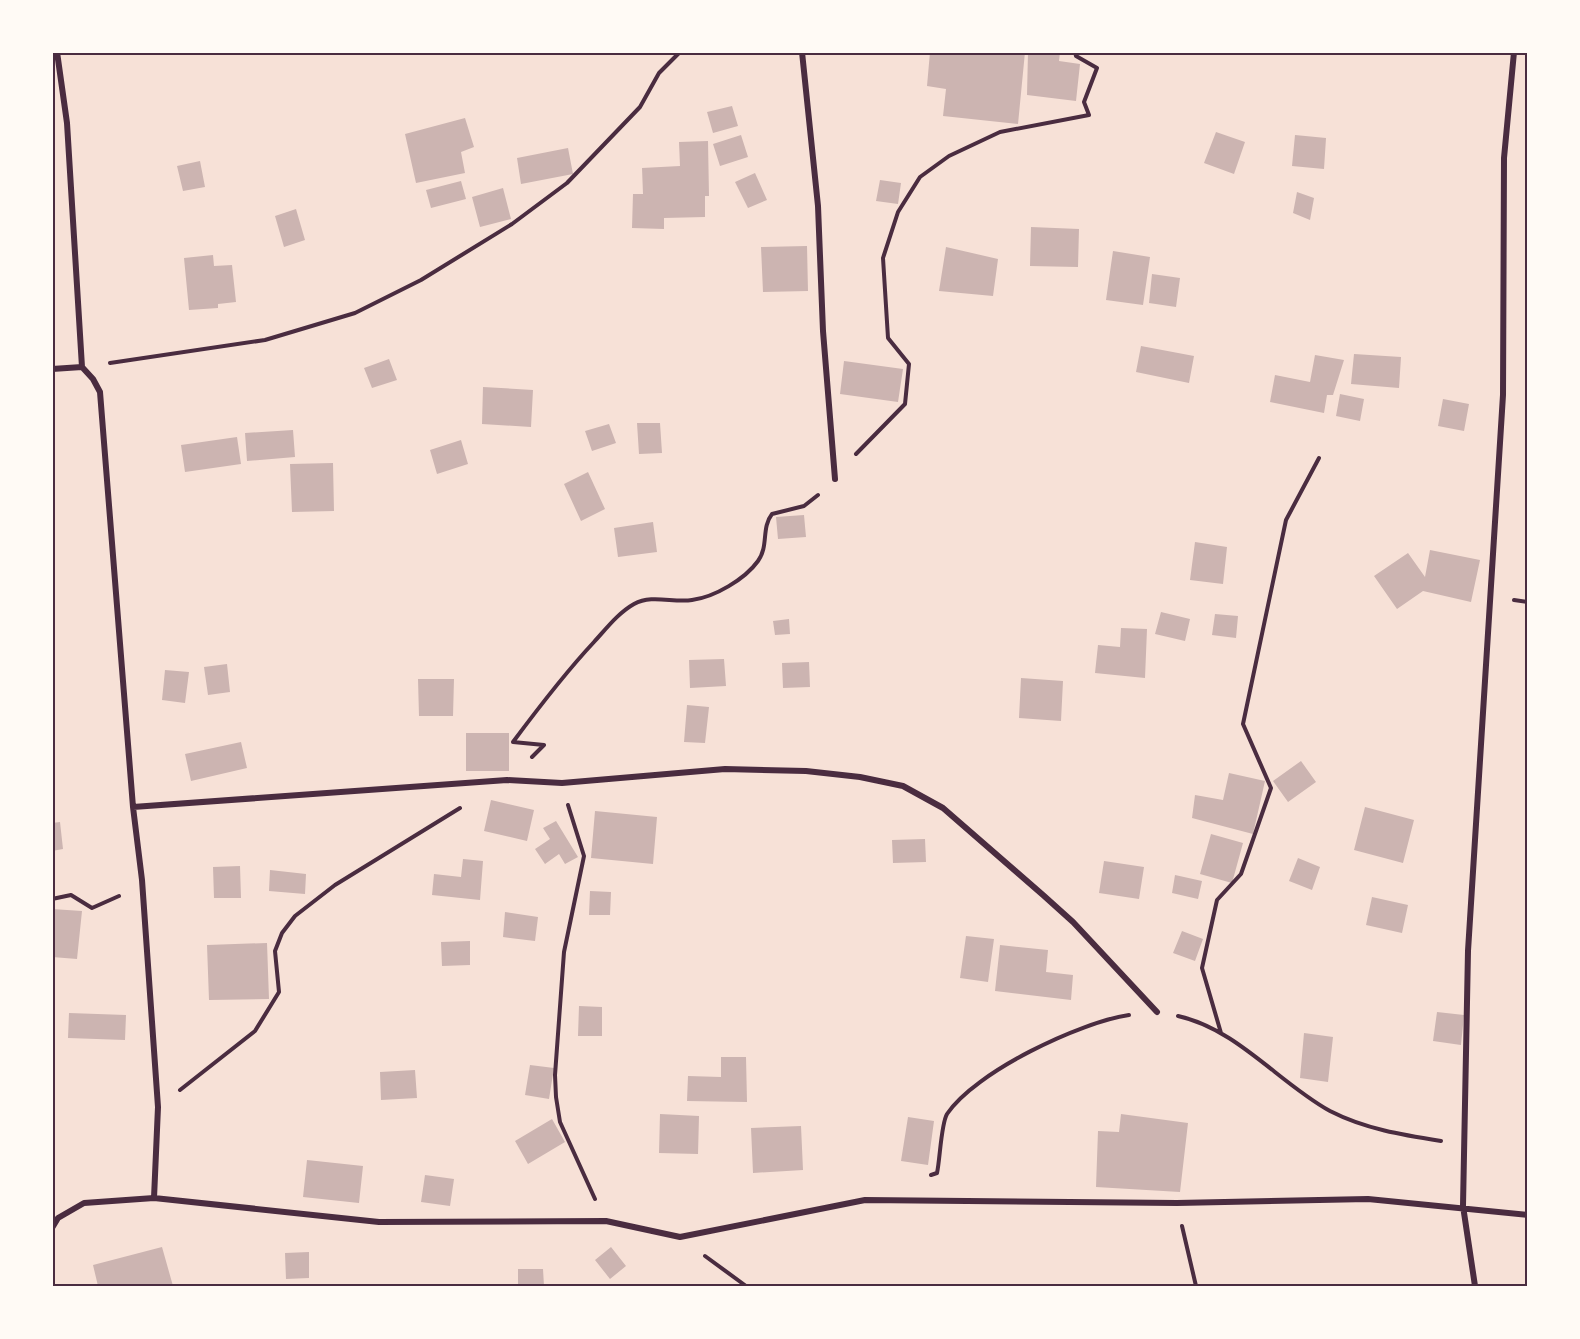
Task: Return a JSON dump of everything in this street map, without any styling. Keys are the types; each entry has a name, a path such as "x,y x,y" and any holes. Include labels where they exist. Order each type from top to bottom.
{"street":[{"path":"57,52 67,123 82,367 93,379 100,392 133,807 142,880 158,1107 154,1198"},
{"path":"802,52 818,206 823,331 835,478"},
{"path":"1475,1287 1463,1206 1462,1145 1468,951 1503,395 1504,158 1514,52"},
{"path":"52,369 82,367"},
{"path":"133,807 507,780 562,783 725,770 806,771 860,777 903,786 942,808 1073,922 1157,1012"},
{"path":"52,1228 58,1218 84,1203 154,1198 379,1222 606,1221 680,1238 865,1200 1177,1203 1368,1199 1463,1206 1527,1215"}],"path":[{"path":"82,367 265,340 355,313 422,280 512,224 567,183 640,107 658,73 680,52"},
{"path":"1222,1034 1202,968 1212,934 1217,900 1241,874 1271,788 1243,724 1286,520 1319,458"},
{"path":"562,783 584,856 564,952 555,1075 556,1097 560,1122 606,1221"},
{"path":"158,1107 255,1031 279,992 275,951 282,933 295,916 334,885 466,805"},
{"path":"52,899 71,895 92,908 115,898 142,880"},
{"path":"927,1177 937,1173 946,1116 976,1083 1015,1060 1071,1034 1117,1017 1157,1012 1183,1017 1222,1034 1329,1110 1364,1126 1462,1145"},
{"path":"1177,1203 1196,1287"},
{"path":"680,1238 747,1287"}],"building":[{"path":"930,52 1025,52 1018,124 943,116 946,89 927,86"},
{"path":"1028,52 1060,52 1059,61 1080,64 1076,101 1027,95"},
{"path":"732,106 738,126 713,133 707,112"},
{"path":"465,118 474,147 461,152 465,173 416,183 405,134"},
{"path":"1216,132 1245,142 1234,174 1204,163"},
{"path":"741,135 748,157 720,166 713,144"},
{"path":"1295,135 1326,138 1324,169 1292,166"},
{"path":"708,141 709,196 705,196 705,217 664,218 664,229 632,228 633,194 643,194 642,168 680,166 679,142"},
{"path":"568,148 573,174 521,184 517,158"},
{"path":"200,161 205,187 183,191 177,166"},
{"path":"755,173 767,200 748,208 735,182"},
{"path":"880,180 901,183 898,204 876,201"},
{"path":"461,181 466,199 431,208 426,190"},
{"path":"503,188 511,219 480,227 472,197"},
{"path":"1297,192 1314,198 1310,220 1293,213"},
{"path":"296,209 305,240 284,247 275,216"},
{"path":"1031,227 1079,229 1078,267 1030,266"},
{"path":"807,246 808,291 763,292 761,247"},
{"path":"946,247 998,259 993,296 939,291"},
{"path":"1113,251 1150,257 1143,305 1106,300"},
{"path":"213,255 214,266 232,265 236,302 218,304 218,308 189,310 184,258"},
{"path":"1152,274 1180,278 1176,307 1149,303"},
{"path":"1141,346 1194,356 1189,383 1136,372"},
{"path":"1354,354 1401,357 1399,388 1351,384"},
{"path":"1315,355 1344,360 1333,395 1327,395 1324,413 1270,402 1275,375 1310,382"},
{"path":"389,359 397,380 372,388 364,368"},
{"path":"844,361 903,369 898,402 840,394"},
{"path":"483,387 533,390 531,427 482,424"},
{"path":"1340,394 1364,399 1360,421 1336,416"},
{"path":"1443,399 1469,404 1464,431 1438,426"},
{"path":"637,423 660,423 662,453 639,454"},
{"path":"609,424 616,443 592,451 585,431"},
{"path":"293,430 295,457 247,461 245,433"},
{"path":"237,437 241,464 185,472 181,445"},
{"path":"461,440 468,464 437,474 430,450"},
{"path":"333,463 334,511 292,512 290,464"},
{"path":"588,472 605,509 581,521 564,484"},
{"path":"804,515 806,537 778,539 776,517"},
{"path":"653,522 657,552 618,557 614,528"},
{"path":"1195,542 1227,547 1223,584 1190,580"},
{"path":"1430,550 1480,560 1471,602 1423,591 1397,609 1374,576 1408,553 1425,577"},
{"path":"1161,612 1190,619 1185,641 1155,634"},
{"path":"1215,614 1238,616 1236,638 1212,635"},
{"path":"789,619 790,634 775,635 773,621"},
{"path":"1121,628 1147,629 1145,678 1095,673 1098,645 1120,647"},
{"path":"724,659 726,686 690,688 689,660"},
{"path":"809,662 810,687 783,688 782,663"},
{"path":"227,664 230,692 208,695 204,667"},
{"path":"165,670 189,672 185,703 162,700"},
{"path":"1021,678 1063,681 1061,721 1019,718"},
{"path":"418,679 454,679 453,716 419,716"},
{"path":"687,705 709,707 705,743 684,742"},
{"path":"466,733 509,733 509,771 466,771"},
{"path":"241,742 247,768 191,781 185,754"},
{"path":"1301,761 1316,782 1288,802 1273,781"},
{"path":"1229,773 1265,781 1253,834 1192,818 1195,795 1223,800"},
{"path":"491,800 534,810 527,841 484,831"},
{"path":"1365,807 1414,820 1403,863 1354,850"},
{"path":"595,811 657,817 653,864 591,858"},
{"path":"556,821 578,857 565,864 559,854 545,864 535,849 550,839 543,828"},
{"path":"60,822 63,849 52,851 52,823"},
{"path":"1211,834 1243,843 1232,883 1200,874"},
{"path":"925,839 926,862 893,863 892,840"},
{"path":"1298,858 1320,867 1312,890 1289,881"},
{"path":"463,859 483,861 480,900 432,895 434,874 461,877"},
{"path":"1104,861 1144,867 1139,899 1099,893"},
{"path":"240,866 241,898 214,898 213,867"},
{"path":"270,870 306,874 305,894 269,891"},
{"path":"1175,875 1202,881 1198,899 1172,893"},
{"path":"590,891 611,892 610,915 589,915"},
{"path":"1372,897 1408,905 1402,933 1366,925"},
{"path":"52,909 82,911 77,959 52,957"},
{"path":"505,912 538,917 535,941 503,937"},
{"path":"1182,931 1203,939 1195,961 1173,953"},
{"path":"966,936 994,939 988,982 960,978"},
{"path":"470,941 470,965 442,966 441,942"},
{"path":"267,943 269,999 209,1000 207,945"},
{"path":"1000,945 1048,950 1046,972 1073,975 1071,1000 995,991"},
{"path":"579,1006 602,1007 602,1036 578,1036"},
{"path":"1437,1012 1464,1015 1461,1045 1433,1041"},
{"path":"69,1013 126,1015 125,1040 68,1038"},
{"path":"1304,1033 1333,1037 1328,1082 1300,1078"},
{"path":"721,1057 746,1057 747,1102 687,1101 688,1076 721,1077"},
{"path":"530,1065 554,1068 549,1099 525,1095"},
{"path":"415,1070 417,1098 381,1100 380,1072"},
{"path":"660,1114 699,1116 698,1154 659,1153"},
{"path":"1121,1114 1188,1123 1180,1192 1096,1187 1098,1131 1119,1132"},
{"path":"908,1117 934,1121 928,1165 901,1161"},
{"path":"552,1119 565,1142 528,1164 515,1141"},
{"path":"801,1126 803,1170 753,1173 751,1128"},
{"path":"307,1160 363,1166 359,1203 303,1197"},
{"path":"425,1175 454,1179 450,1206 421,1202"},
{"path":"162,1247 173,1286 98,1286 93,1265"},
{"path":"611,1247 626,1266 610,1279 595,1260"},
{"path":"309,1252 309,1278 286,1279 285,1253"},
{"path":"518,1269 543,1269 544,1286 518,1286"}]}
